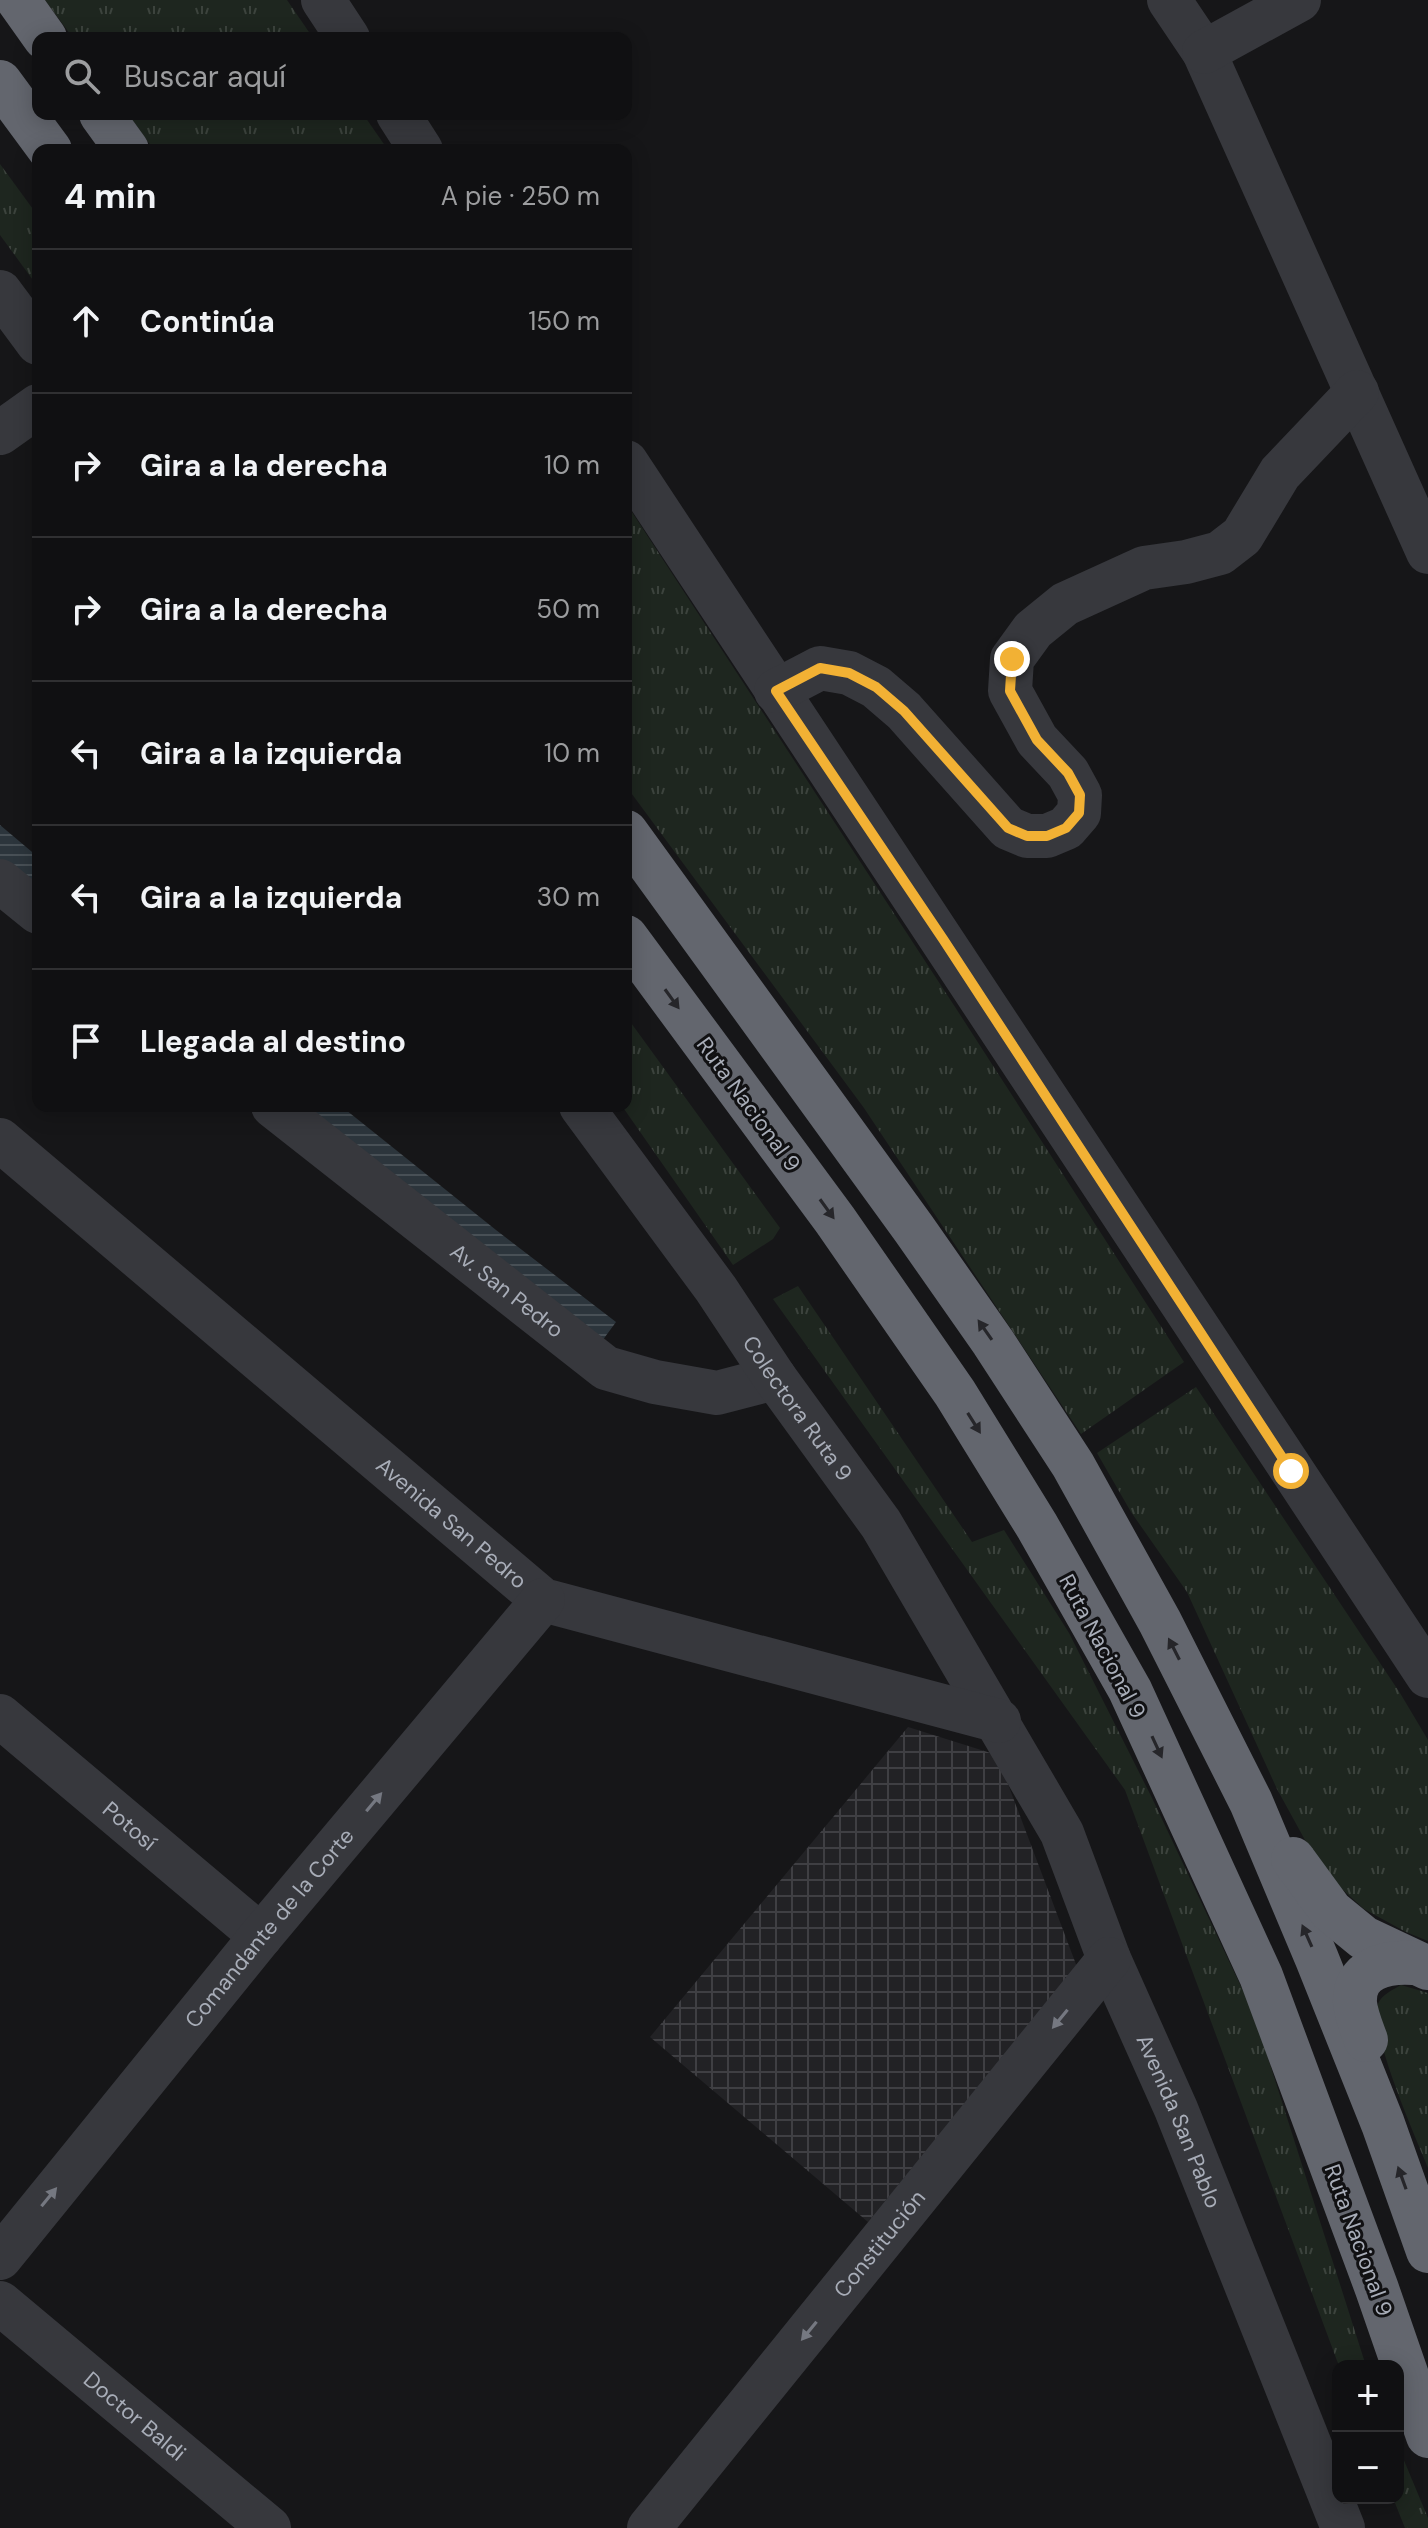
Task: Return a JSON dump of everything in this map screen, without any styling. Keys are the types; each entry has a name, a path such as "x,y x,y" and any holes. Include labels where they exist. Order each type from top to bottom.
{"highway":[{"path":"18,0 41,32"},
{"path":"0,82 46,144"},
{"path":"105,120 123,144"},
{"path":"632,840 914,1229 1073,1465 1153,1609 1251,1802 1383,2124 1428,2251"},
{"name":"Ruta Nacional 9","path":"632,945 835,1220 955,1393 1037,1526 1130,1690 1261,1976 1372,2274 1428,2436"},
{"path":"1251,1802 1331,1911 1364,1938 1421,1965"},
{"path":"1383,2124 1373,2069 1355,2002 1358,1987 1372,1968 1394,1962 1421,1965"}],"street":[{"path":"323,0 344,32"},
{"path":"1169,0 1204,52 1428,552"},
{"path":"1204,52 1299,0"},
{"path":"402,120 417,144"},
{"path":"0,292 32,335"},
{"path":"776,691 820,668 849,673 876,687 904,711 1008,828 1027,836 1047,836 1066,828 1079,813 1080,795 1068,773 1037,740 1010,691 1012,659 1033,630 1065,604 1144,568 1220,553 1242,536 1280,473 1357,392"},
{"path":"0,433 32,410"},
{"path":"632,471 1428,1676"},
{"path":"0,881 32,907"},
{"name":"Av. San Pedro","path":"281,1112 606,1368 655,1382 717,1393 775,1378"},
{"name":"Colectora Ruta 9","path":"585,1112 716,1289 775,1378 881,1524 999,1721"},
{"name":"Avenida San Pedro","path":"0,1140 543,1600 999,1721"},
{"name":"Comandante de la Corte","path":"0,2258 261,1936 543,1600"},
{"name":"Potosí","path":"0,1716 261,1936"},
{"name":"Avenida San Pablo","path":"999,1721 1062,1833 1109,1959 1176,2109 1343,2528"},
{"name":"Constitución","path":"649,2528 1109,1959"},
{"name":"Doctor Baldi","path":"0,2303 269,2528"}],"shaded area":[{"path":"0,825 32,852 32,901 0,874"},
{"path":"292,1112 348,1112 616,1322 594,1352"},
{"path":"908,1727 997,1755 1077,1967 868,2222 650,2037"}],"green space":[{"path":"45,0 287,0 309,32 69,32"},
{"path":"132,120 367,120 384,144 150,144"},
{"path":"0,164 32,208 32,279 0,235"},
{"path":"632,512 1184,1362 1081,1434 864,1108 632,794"},
{"path":"632,1024 780,1228 773,1239 733,1265 626,1112 632,1112"},
{"path":"798,1286 972,1542 1004,1530 1069,1633 1152,1798 1254,2014 1364,2360 1337,2360 1125,1790 773,1299"},
{"path":"1196,1387 1400,1693 1428,1740 1428,1941 1364,1909 1322,1871 1277,1789 1187,1592 1131,1512 1097,1453"},
{"path":"1401,1985 1428,1993 1428,2168 1386,2059 1377,2017 1380,2001"},
{"path":"1404,2460 1428,2518 1428,2528 1405,2528 1395,2504 1404,2504"}],"route":[{"path":"1012,659 1010,691 1037,740 1068,773 1080,795 1079,813 1066,828 1047,836 1027,836 1008,828 904,711 876,687 849,673 820,668 776,691 943,939 1291,1471"}]}
